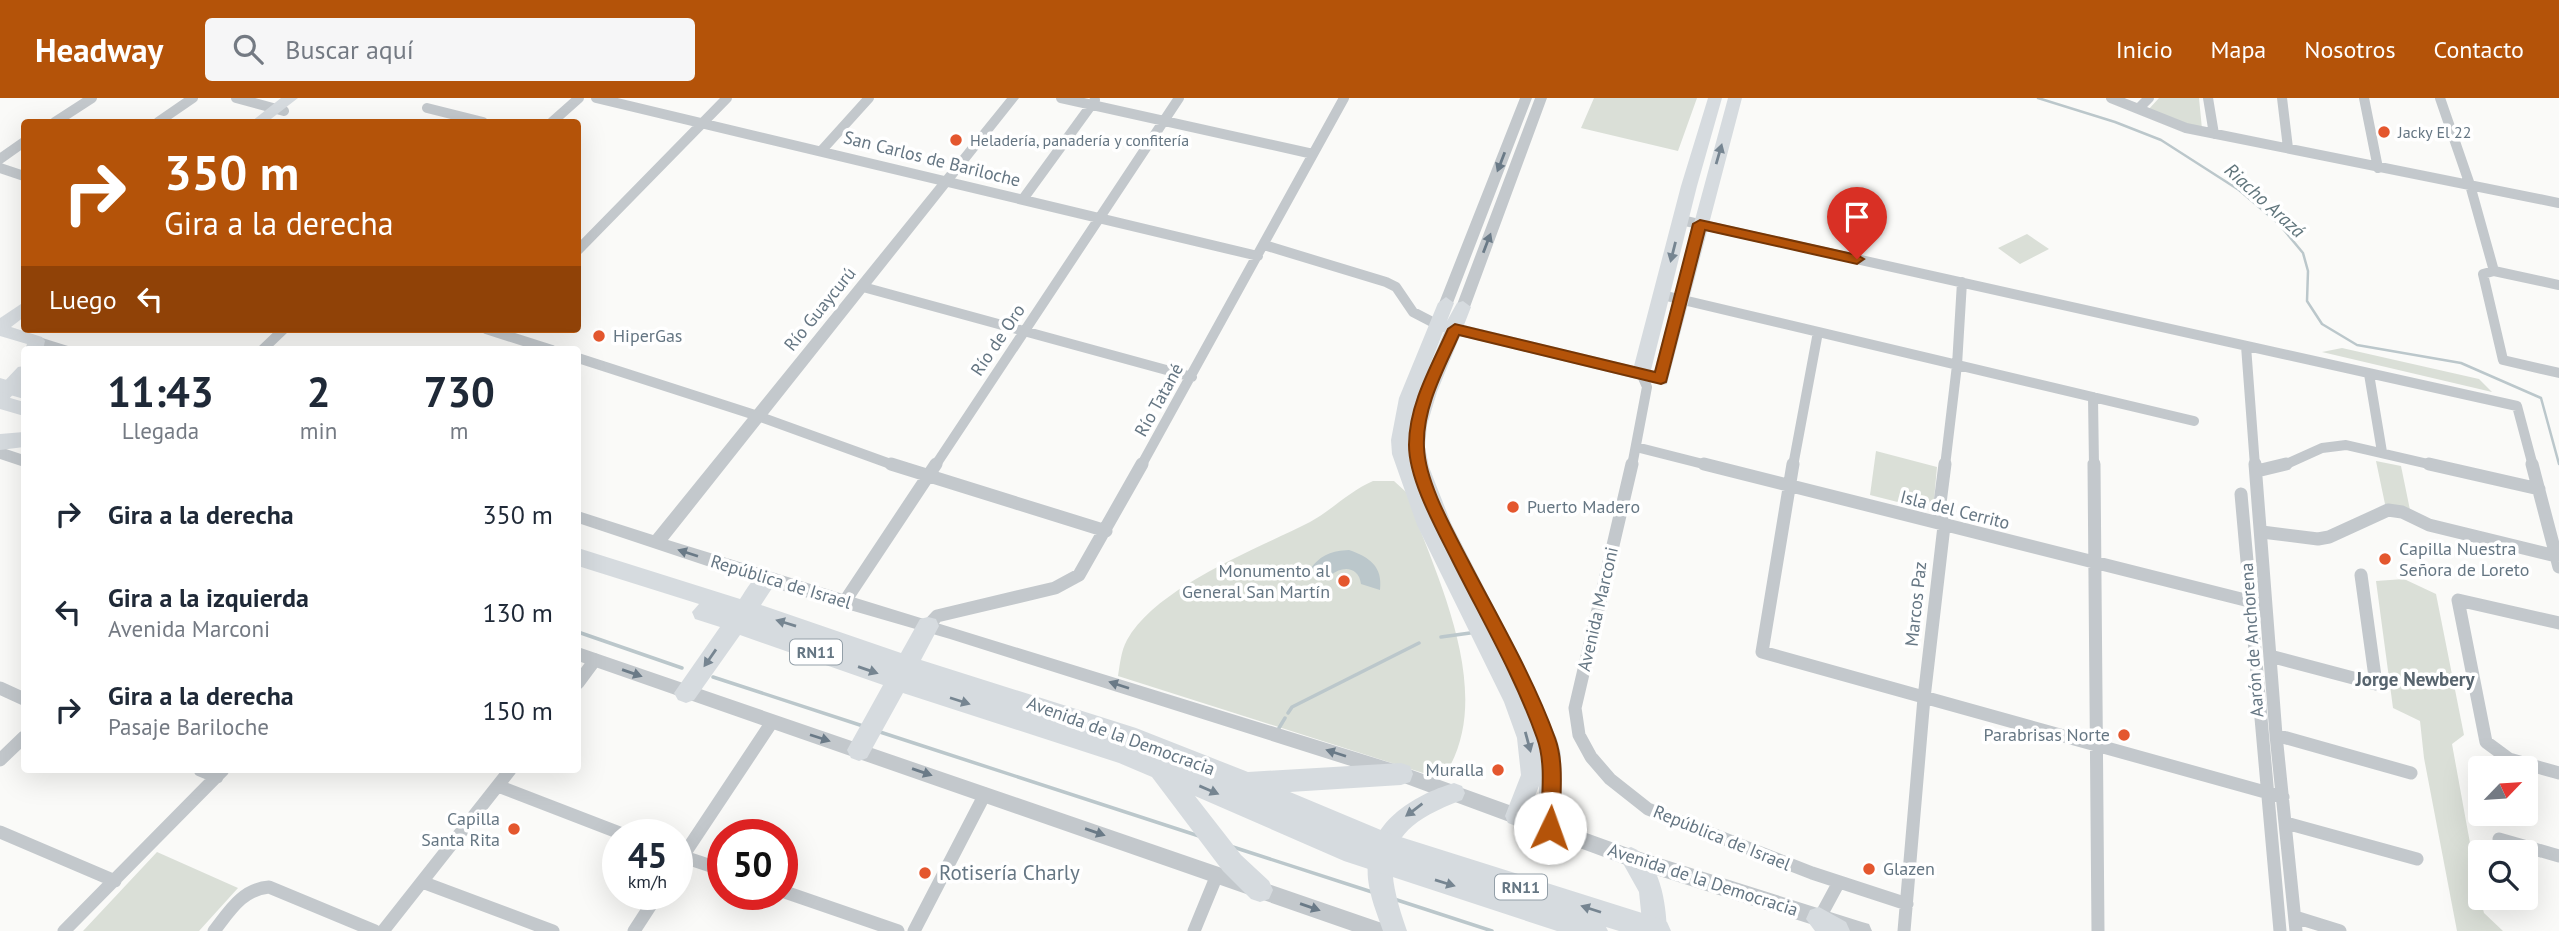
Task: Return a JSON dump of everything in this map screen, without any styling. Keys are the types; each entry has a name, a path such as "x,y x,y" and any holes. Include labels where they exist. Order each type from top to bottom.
{"highway":[{"path":"7,393 21,406"},
{"path":"0,442 21,440"},
{"name":"Avenida de la Democracia","path":"581,558 1124,754 1595,931"},
{"name":"Avenida de la Democracia","path":"581,573 739,617"},
{"path":"686,693 767,579"},
{"path":"859,750 928,626"},
{"name":"Avenida de la Democracia","path":"903,673 1136,738 1247,783 1384,853 1656,931"},
{"path":"1158,768 1232,863 1260,890"},
{"path":"1247,783 1401,774"}],"main road":[{"path":"264,119 301,98"},
{"name":"Avenida Marconi","path":"1652,373 1661,295 1715,98"},
{"name":"Avenida Marconi","path":"1652,373 1681,300 1735,98"},
{"path":"0,316 21,300"},
{"path":"21,310 0,328 35,346"},
{"path":"1450,316 1652,373"},
{"path":"1450,316 1408,398 1400,440 1401,454 1427,525 1514,701 1528,738 1532,775 1516,816"},
{"path":"1450,316 1418,425 1416,447 1420,467 1441,523 1512,662 1546,739 1550,754 1550,828"},
{"path":"7,393 21,376"},
{"path":"1395,931 1382,892 1384,853 1395,827 1409,813 1434,798 1454,793"},
{"path":"1631,858 1648,880 1656,931"}],"street":[{"path":"60,119 92,98"},
{"path":"162,119 193,98"},
{"path":"236,98 280,110"},
{"path":"439,98 427,108 471,119"},
{"path":"555,119 579,98"},
{"name":"San Carlos de Bariloche","path":"596,98 948,180 1258,257"},
{"path":"581,247 727,98"},
{"path":"822,150 869,98"},
{"name":"Río Guaycurú","path":"656,543 1013,98"},
{"path":"1061,98 1095,101 1164,122 1313,154"},
{"name":"Río de Oro","path":"845,601 1180,98"},
{"name":"Río Tatané","path":"928,626 937,616 1055,588 1079,575 1192,377 1344,98"},
{"path":"1450,316 1526,98"},
{"path":"1450,316 1541,98"},
{"path":"2111,98 2186,128 2559,203"},
{"path":"2138,109 2149,98"},
{"path":"2208,98 2214,134"},
{"path":"2282,98 2288,148"},
{"path":"2364,98 2378,168"},
{"path":"2440,98 2470,185 2494,271"},
{"path":"1023,199 1095,101"},
{"path":"0,159 21,144"},
{"path":"0,168 21,175"},
{"path":"1681,220 2517,406 2558,561 2429,526 2402,512 2388,510 2318,539 2262,532"},
{"path":"1264,245 1386,282 1396,287 1413,312 1450,316"},
{"path":"2559,285 2494,271 2483,274 2503,360 2559,373"},
{"name":"Marcos Paz","path":"1904,931 1924,698 1944,526 1939,511 1957,365 1962,282"},
{"path":"863,287 1192,377"},
{"path":"1661,295 2194,421"},
{"path":"1818,332 1789,485 1762,652 2283,797"},
{"path":"266,346 280,333"},
{"path":"504,333 541,346"},
{"name":"Aarón de Anchorena","path":"2246,346 2276,735 2295,924"},
{"path":"581,359 758,415 881,461 1106,531"},
{"name":"Avenida Marconi","path":"1574,708 1652,373"},
{"path":"2369,374 2382,452"},
{"path":"2093,397 2098,931"},
{"path":"2257,471 2274,471 2326,445 2346,445 2539,489"},
{"name":"Isla del Cerrito","path":"1636,447 2265,604"},
{"path":"0,453 21,460"},
{"path":"2241,494 2280,931"},
{"name":"República de Israel","path":"581,518 767,579 986,643"},
{"path":"2270,656 2376,684 2361,575"},
{"path":"2559,623 2458,600 2486,742 2509,759 2559,773"},
{"name":"Avenida de la Democracia","path":"986,643 1401,774 1631,858 1828,925 1862,931"},
{"path":"581,655 1380,931"},
{"path":"581,679 595,660"},
{"path":"0,688 21,698"},
{"name":"República de Israel","path":"1574,708 1579,735 1591,757 1610,779 1648,809 1839,882 1907,904"},
{"path":"693,838 772,722"},
{"path":"2276,735 2411,773"},
{"path":"0,760 21,740"},
{"path":"64,931 220,773"},
{"path":"383,931 508,773"},
{"path":"498,786 602,826"},
{"path":"914,931 985,794"},
{"path":"2286,823 2417,859"},
{"path":"0,832 115,881"},
{"path":"2499,839 2559,856"},
{"path":"1194,931 1217,875"},
{"path":"422,882 552,931"},
{"path":"1828,925 1839,882"},
{"path":"214,931 248,891 258,886 269,887 375,931"},
{"path":"798,897 898,931"},
{"path":"634,931 648,910"},
{"path":"2295,924 2340,931"}],"shaded area":[{"path":"1594,98 1697,98 1678,151 1581,128"},
{"path":"2159,98 2199,98 2202,129 2148,110"},
{"path":"2027,234 2049,249 2020,264 1998,248"},
{"path":"2342,348 2479,379 2492,392 2322,352"},
{"path":"1876,451 1937,467 1933,511 1870,495"},
{"path":"2376,461 2401,466 2410,510 2385,504"},
{"path":"1373,481 1394,481 1406,492 1457,636 1464,674 1465,711 1458,747 1442,779 1118,676 1127,640 1141,621 1160,603 1210,571 1310,522"},
{"path":"1349,550 1368,559 1377,569 1380,590 1361,584 1360,578 1350,569 1331,575 1311,568 1328,554"},
{"path":"2404,579 2436,594 2464,735 2452,744 2469,840 2468,910 2483,910 2503,931 2457,931 2424,758 2420,721 2393,708 2376,581"},
{"path":"157,852 238,888 199,931 83,931"}],"waterway":[{"name":"Riacho Arazá","path":"2038,98 2115,122 2161,140 2239,190 2279,224 2303,253 2308,271 2307,301 2322,324 2357,345 2461,363 2541,398 2559,464"},
{"path":"581,633 682,668"},
{"path":"1441,637 1470,633"},
{"path":"1288,713 1292,707 1419,643"},
{"path":"713,677 863,726"},
{"path":"1279,728 1285,718"},
{"path":"880,732 1199,836"},
{"path":"1233,847 1372,892"},
{"path":"1394,899 1492,931"}],"place":[{"name":"Jacky El 22","path":"2384,132"},
{"name":"Heladería, panadería y confitería","path":"956,140"},
{"name":"HiperGas","path":"599,336"},
{"name":"Puerto Madero","path":"1513,507"},
{"name":"Capilla Nuestra Señora de Loreto","path":"2385,559"},
{"name":"Monumento al General San Martín","path":"1344,581"},
{"name":"Parabrisas Norte","path":"2124,735"},
{"name":"Muralla","path":"1498,770"},
{"name":"Capilla Santa Rita","path":"514,829"},
{"name":"Glazen","path":"1869,869"},
{"name":"Rotisería Charly","path":"925,873"}],"district":[{"name":"Jorge Newbery","path":"2415,679"}],"route":[{"path":"1550,828 1550,754 1546,739 1512,662 1441,523 1429,496 1416,447 1418,425 1427,392 1455,329 1661,379 1700,224 1857,259"}]}
